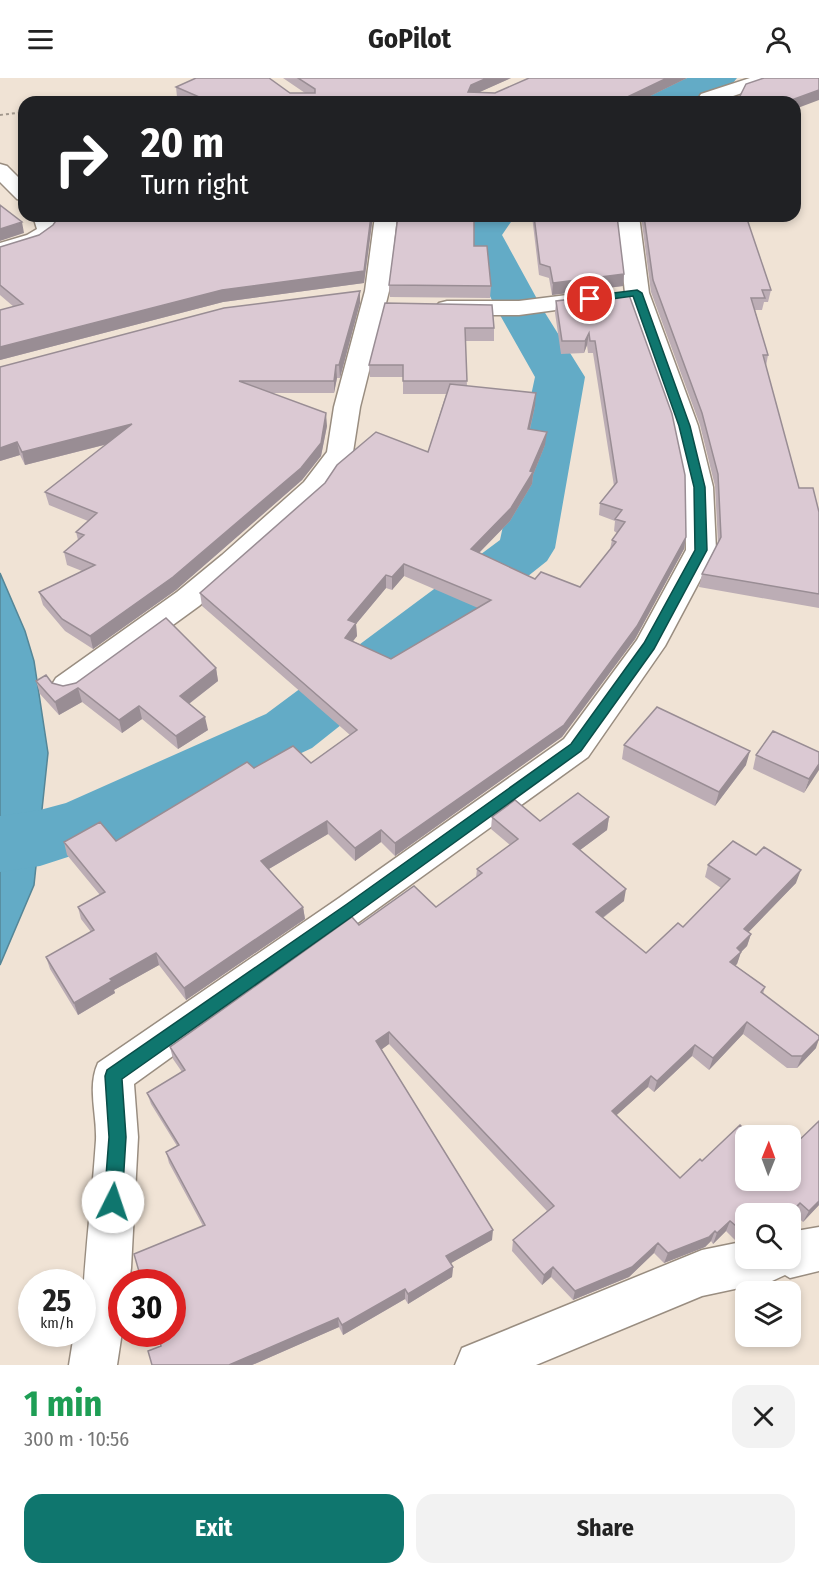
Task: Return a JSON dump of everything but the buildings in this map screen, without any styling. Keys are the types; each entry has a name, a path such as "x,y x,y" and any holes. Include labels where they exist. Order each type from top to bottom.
{"street":[{"path":"714,96 768,78"},
{"path":"0,170 18,189"},
{"path":"0,250 46,233 49,222"},
{"path":"67,686 188,599 314,488 340,453 347,407 376,299 385,222"},
{"path":"93,1365 108,1268 117,1137 113,1076 352,909 576,748 649,646 701,550 699,487 685,426 637,293 629,222"},
{"path":"421,308 519,308 637,293"},
{"path":"801,1253 819,1249"},
{"path":"479,1365 702,1273 735,1266"}],"path":[{"path":"0,115 18,113"}],"water":[{"path":"0,573 25,631 34,661 48,753 34,885 0,965"}],"waterway":[{"path":"674,96 719,78"},
{"path":"0,844 40,838 84,825 289,731 527,548 560,377 519,308 480,235 490,222"}],"route":[{"path":"113,1202 117,1137 113,1076 352,909 576,748 649,646 701,550 699,487 685,426 637,293 590,299"}]}
